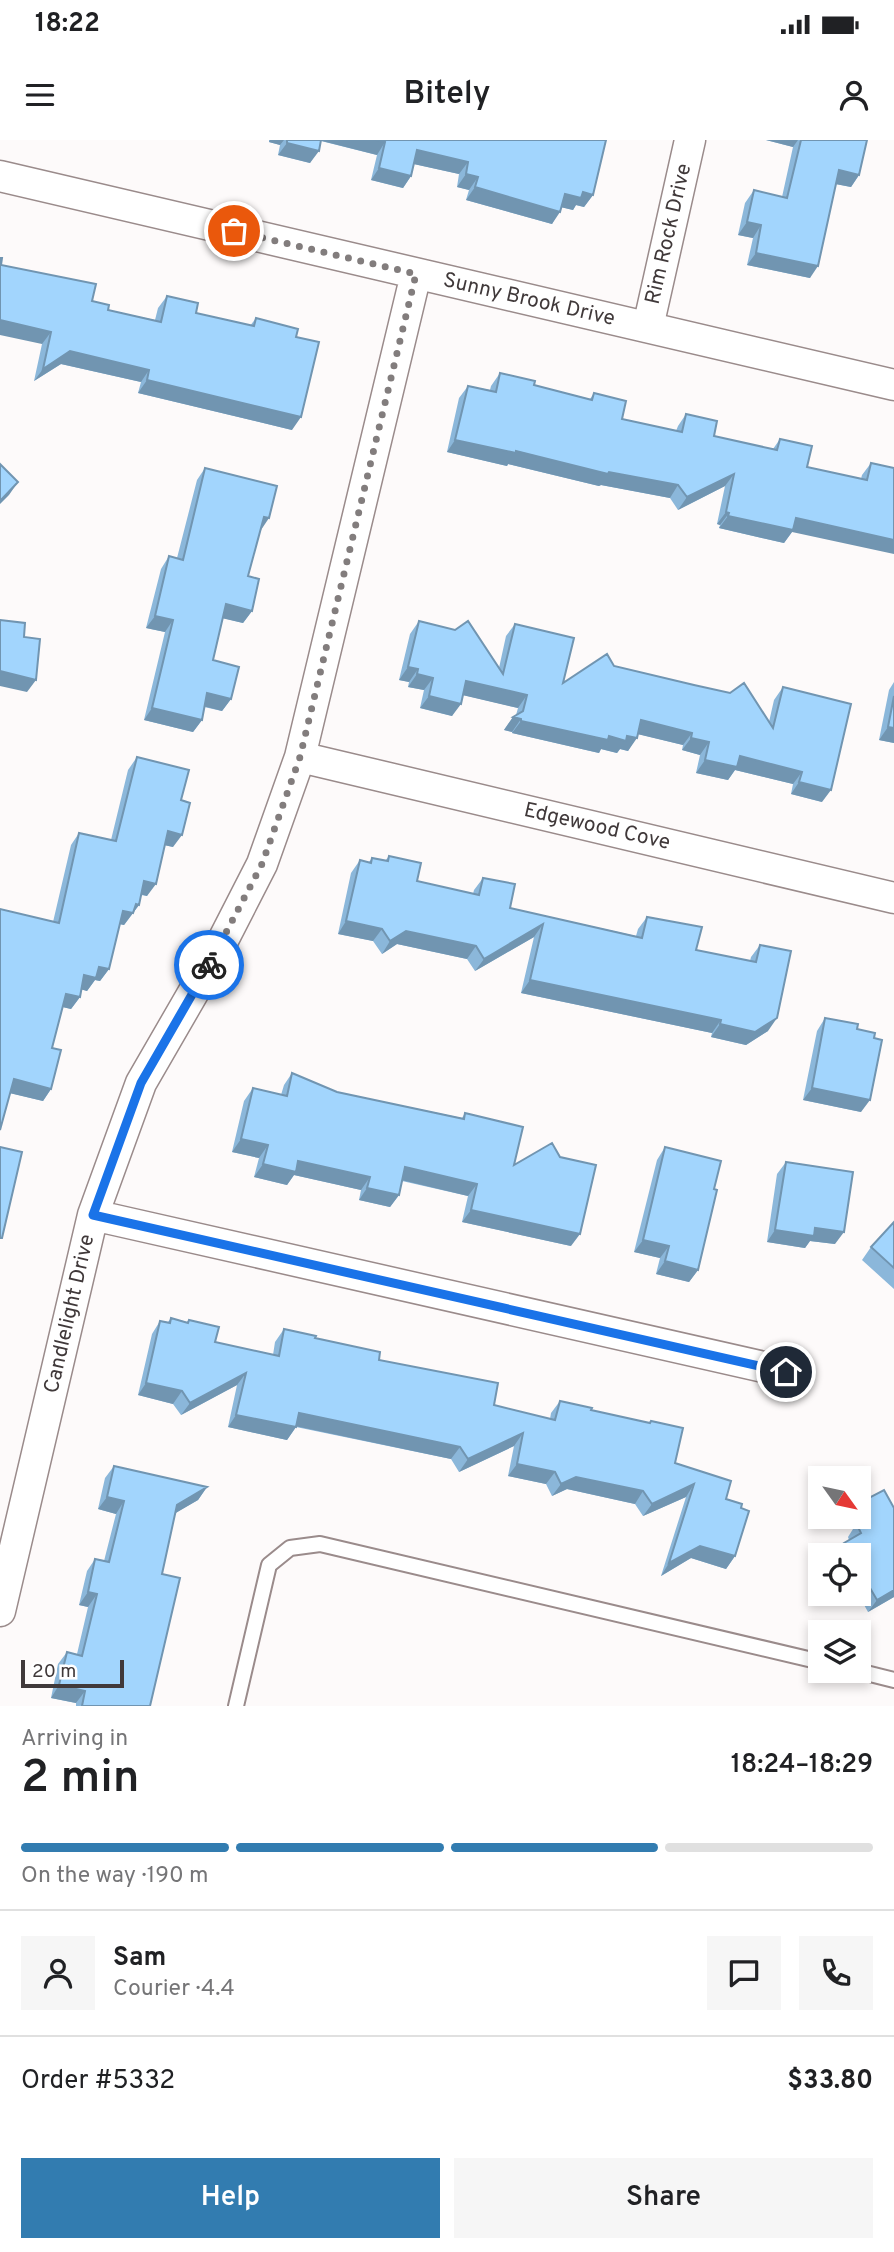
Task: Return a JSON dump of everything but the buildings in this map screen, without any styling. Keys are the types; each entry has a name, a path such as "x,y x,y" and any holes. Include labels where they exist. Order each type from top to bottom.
{"street":[{"name":"Rim Rock Drive","path":"648,327 690,140"},
{"name":"Sunny Brook Drive","path":"0,176 894,385"},
{"name":"Candlelight Drive","path":"0,1611 93,1215 141,1083 219,948 262,864 300,757 416,274"},
{"name":"Edgewood Cove","path":"300,757 894,898"},
{"path":"93,1215 786,1372"}],"lane":[{"path":"236,1706 269,1565 290,1548 320,1544 808,1659"},
{"path":"871,1674 894,1680"}],"way so far":[{"path":"209,965 262,864 300,757 416,274 234,231"}],"route":[{"path":"209,965 141,1083 93,1215 786,1372"}]}
